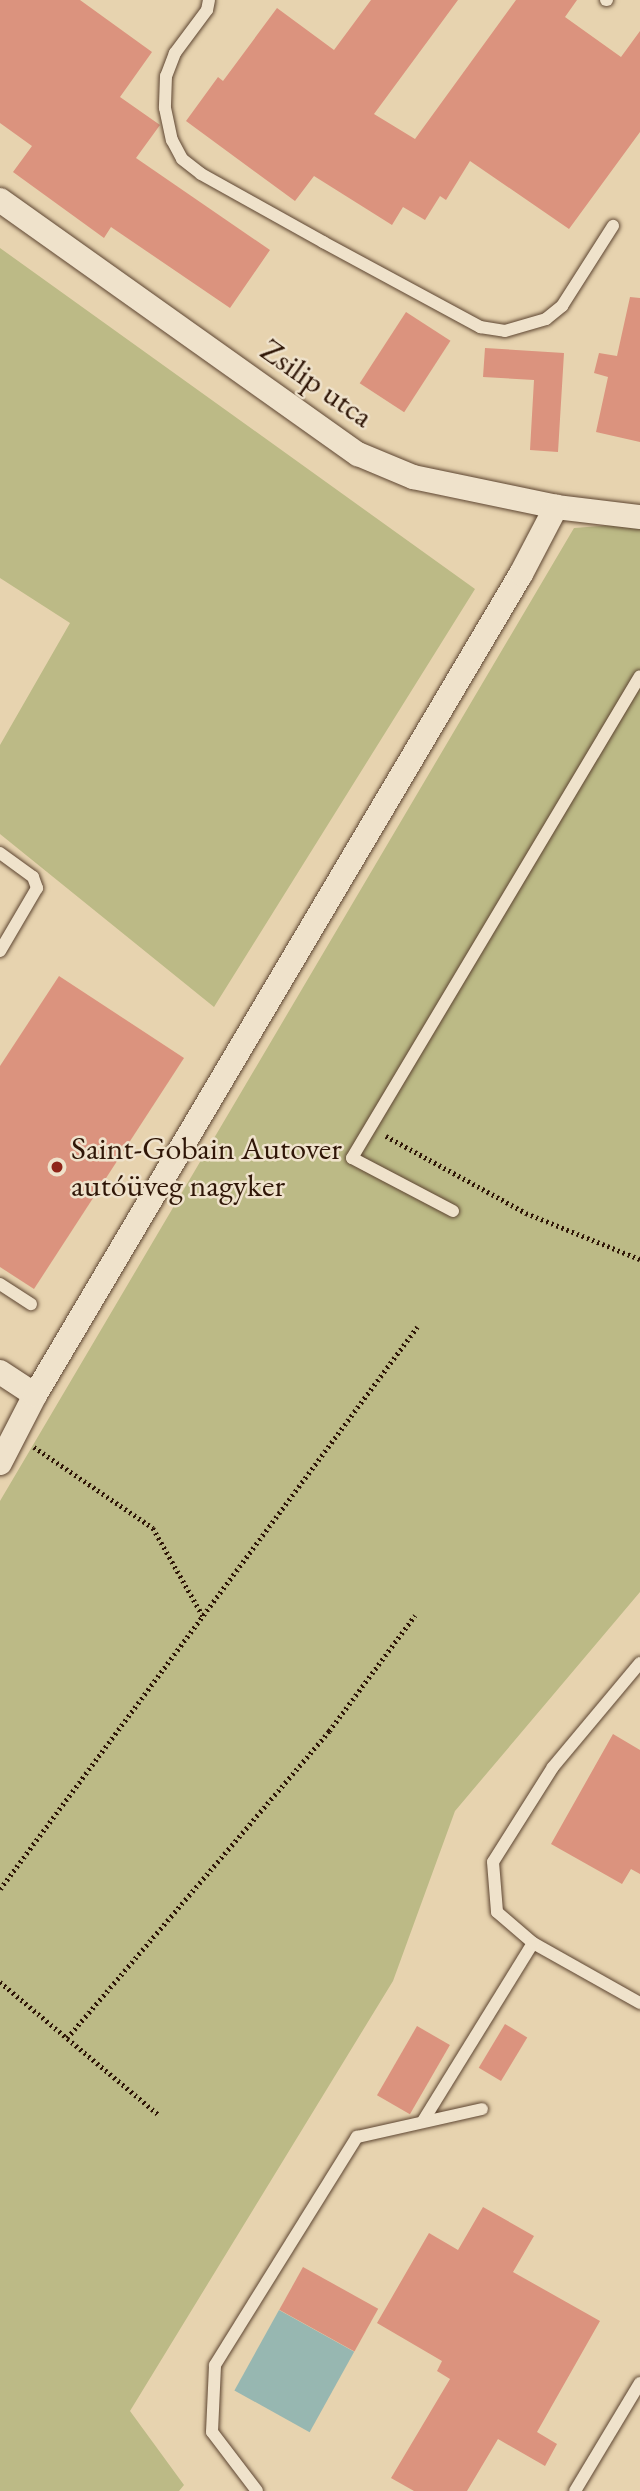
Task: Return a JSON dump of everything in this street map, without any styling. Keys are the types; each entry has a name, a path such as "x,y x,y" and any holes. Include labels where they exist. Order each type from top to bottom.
{"street":[{"name":"Zsilip utca","path":"0,200 358,454 412,477 556,507 639,520"},
{"path":"0,1463 35,1395 521,574 556,507"},
{"path":"0,1372 35,1395"}],"lane":[{"path":"209,0 207,10 175,53 166,76 172,140 182,159 201,174 480,327 506,331 546,319 562,306 613,226"},
{"path":"453,1211 352,1158 638,684"},
{"path":"0,853 33,877 37,888 0,951"},
{"path":"0,1284 31,1304"},
{"path":"640,1663 553,1767 493,1862 497,1912 533,1944 640,2003"},
{"path":"423,2121 533,1944"},
{"path":"257,2491 212,2431 215,2365 357,2137 482,2109"},
{"path":"575,2491 640,2383"}],"path":[{"path":"370,1128 526,1213 640,1259"},
{"path":"0,1889 417,1327"},
{"path":"16,1435 153,1528 203,1616"},
{"path":"67,2038 329,1731 415,1615"},
{"path":"0,1982 158,2114"}],"shaded area":[{"path":"0,248 475,589 214,1007 0,834 0,745 70,623 0,578"},
{"path":"640,523 640,1592 455,1811 393,1981 130,2411 184,2485 179,2491 0,2491 0,1501 574,528"}],"water":[{"path":"279,2310 354,2352 310,2432 234,2390"}],"building":[{"path":"0,0 80,0 152,52 120,97 160,125 136,158 270,250 230,308 111,227 104,238 13,172 32,146 0,123"},
{"path":"371,0 458,0 374,114 415,139 516,0 577,0 565,17 621,57 640,31 640,132 569,229 470,161 446,200 440,196 425,220 403,207 392,225 314,176 295,201 186,121 218,77 223,81 277,8 334,50"},
{"path":"630,297 640,298 640,442 596,432 608,377 594,373 599,353 617,356"},
{"path":"406,312 450,341 404,412 360,383"},
{"path":"485,348 564,353 558,452 530,450 534,380 483,377"},
{"name":"Saint-Gobain Autover autóüveg nagyker","path":"59,976 184,1058 34,1289 0,1267 0,1066"},
{"path":"613,1734 640,1750 640,1874 631,1869 622,1884 551,1844"},
{"path":"505,2024 527,2037 501,2081 479,2068"},
{"path":"417,2026 450,2045 410,2114 377,2095"},
{"path":"483,2207 534,2236 513,2272 600,2321 537,2432 557,2444 545,2466 498,2439 467,2491 414,2491 391,2478 450,2379 437,2371 442,2361 377,2323 429,2233 458,2250"},
{"path":"303,2267 378,2309 354,2352 279,2310"}],"place":[{"name":"Saint-Gobain Autover autóüveg nagyker","path":"57,1167"}]}
